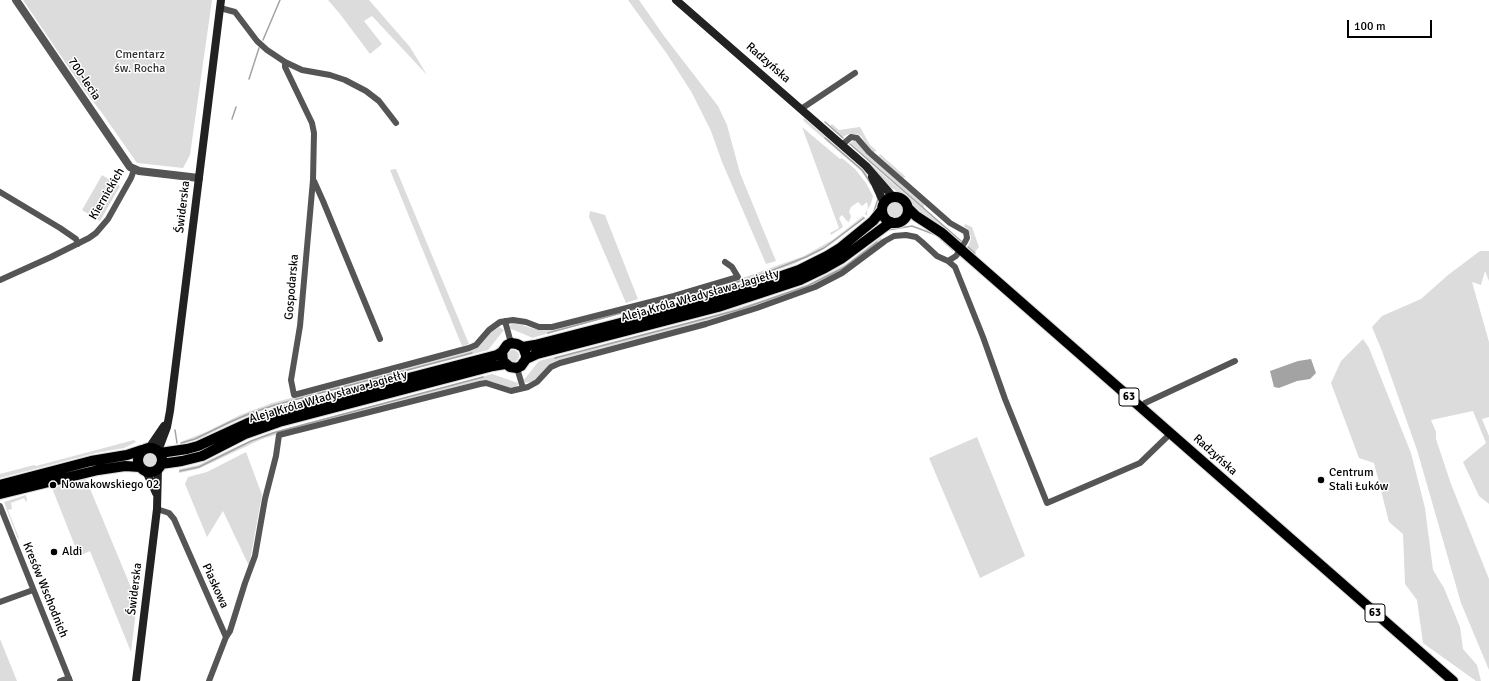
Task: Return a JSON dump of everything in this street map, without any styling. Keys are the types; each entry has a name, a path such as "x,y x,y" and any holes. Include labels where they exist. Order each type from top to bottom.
{"main road":[{"name":"Radzyńska","path":"676,0 866,166 893,197"},
{"name":"Świderska","path":"152,451 167,427 169,416 221,4"},
{"name":"Radzyńska","path":"866,166 880,192 883,207"},
{"path":"883,207 893,197"},
{"name":"63","path":"893,197 901,198 907,204 908,208"},
{"name":"63","path":"883,207 884,218 891,222 898,223 904,219"},
{"name":"Aleja Króla Władysława Jagiełły","path":"523,347 694,304 732,293 799,270 840,248 871,224 883,207"},
{"name":"Radzyńska","path":"908,208 916,216 934,227 961,249 1453,681"},
{"path":"904,219 908,212 908,208"},
{"name":"Radzyńska","path":"904,219 934,227"},
{"name":"Aleja Króla Władysława Jagiełły","path":"526,359 538,354 718,307 800,280 841,259 891,222"},
{"path":"511,343 523,347 526,359 524,363 517,368 510,367 505,364 502,358 504,348 511,343"},
{"name":"Aleja Króla Władysława Jagiełły","path":"0,485 91,461 152,451 187,449 198,446 248,423 282,411 497,355 502,352"},
{"name":"Aleja Króla Władysława Jagiełły","path":"160,466 192,459 245,434 279,422 505,364"},
{"path":"0,494 98,470 125,466 152,472 160,466 162,458 152,451 138,458 143,469"},
{"name":"Świderska","path":"136,681 158,504 160,466"},
{"name":"Świderska","path":"143,469 158,504"}],"street":[{"name":"700-lecia","path":"16,0 124,158 134,170"},
{"path":"221,4 235,12 257,41 275,56 302,70 330,75 360,87 378,101 396,124"},
{"name":"Gospodarska","path":"285,62 285,67 312,123 314,133 313,180 300,326 291,380 294,395 470,348 480,341 500,322 505,321"},
{"path":"801,109 855,74"},
{"path":"842,145 851,137 857,138 869,152 950,223 966,232 966,240 961,249 954,258 948,261"},
{"name":"Kiernickich","path":"0,280 78,244 102,228 131,178 134,170 199,178"},
{"name":"Gospodarska","path":"313,180 380,339"},
{"path":"0,192 60,228 76,239 78,244"},
{"path":"209,681 226,637 230,631 255,556 265,499 276,456 279,435 480,384 486,383 511,391 533,385 548,369 560,363 706,324 810,290 842,273 894,236 906,235 916,237 937,256 948,261 955,267 1005,399 1047,503 1140,463 1171,433"},
{"path":"511,343 505,321 520,320 539,327 552,327 681,294 738,277 732,267 725,262"},
{"path":"1141,407 1145,403 1234,361"},
{"path":"517,368 523,388"},
{"name":"Piaskowa","path":"158,504 174,519 226,637"},
{"name":"Kresów Wschodnich","path":"0,506 69,679"},
{"path":"0,602 33,590"},
{"path":"60,681 69,679"}],"green space":[{"name":"Cmentarz św. Rocha","path":"23,0 212,0 190,155 183,168 137,163 84,90"},
{"path":"328,0 369,0 410,47 427,75 372,16 364,21 382,44 370,54"},
{"path":"628,0 639,0 664,36 718,106 727,125 740,173 776,261 766,264 722,162 711,131 692,93 667,54"},
{"path":"804,118 867,173 868,177 806,123 803,120"},
{"path":"832,124 839,130 860,127 870,145 877,151 873,152 861,136 857,134 849,134 842,137 830,126"},
{"path":"802,127 840,159 842,158 855,169 866,183 873,196 871,204 867,210 867,216 865,214 868,207 867,202 862,206 858,202 851,207 849,212 851,216 849,222 842,215 839,218 843,227 831,235 830,233 839,228"},
{"path":"855,140 873,159 924,203 924,208 850,143"},
{"path":"880,154 906,177 903,178 879,156"},
{"path":"866,160 945,228 945,230 920,215 906,196 889,187"},
{"path":"396,169 469,344 462,346 390,170"},
{"path":"102,175 120,186 100,221 82,210"},
{"path":"894,201 900,204 903,210 900,216 894,219 888,216 885,210 888,204"},
{"path":"590,211 605,215 638,299 626,303 589,217"},
{"path":"863,216 865,218 833,243 820,251 794,264 740,282 533,338 509,328 511,324 514,323 539,330 734,281 804,256 834,239"},
{"path":"965,224 972,227 979,247 975,252 968,246 971,236 967,228 964,227"},
{"path":"881,237 882,240 844,269 805,289 732,314 559,360 547,367 534,381 527,383 523,381 539,361 708,317 809,284 846,264"},
{"path":"1480,251 1489,251 1489,281 1485,271 1481,285 1472,282 1489,342 1489,417 1482,419 1489,436 1489,504 1479,496 1463,462 1486,443 1473,411 1431,420 1451,484 1489,579 1489,670 1461,603 1417,450 1372,327 1382,316 1421,299 1448,275"},
{"path":"499,327 504,330 488,350 285,402 240,419 198,439 179,445 183,441 206,432 240,415 272,403 468,351 481,343 490,333"},
{"path":"1363,339 1369,348 1411,453 1425,508 1433,570 1444,588 1460,627 1463,649 1477,665 1481,681 1476,681 1423,643 1417,600 1405,584 1403,534 1389,522 1374,463 1359,458 1331,383 1341,361"},
{"path":"511,350 515,350 519,356 515,362 511,362 507,358 507,354"},
{"path":"492,374 518,383 518,385 515,388 510,388 493,382 475,382 262,439 198,469 179,473 179,469 198,465 269,433"},
{"path":"977,437 1025,556 980,578 929,458"},
{"path":"134,440 136,442 124,448 96,453 0,478 0,474"},
{"path":"147,451 153,451 158,456 156,465 153,467 147,467 142,462 142,456"},
{"path":"246,452 262,495 249,566 223,511 207,537 185,484 188,477 207,472"},
{"path":"86,479 137,602 131,652 90,551 79,556 52,488"},
{"path":"26,495 26,502 24,498 11,503 12,509 8,510 19,538 18,539 4,502"},
{"path":"0,639 17,681 0,681"}],"shaded area":[{"path":"1311,359 1316,373 1310,379 1297,381 1279,388 1274,387 1270,371 1298,361"}],"waterway":[{"path":"263,40 280,0"},
{"path":"249,79 259,48"},
{"path":"232,119 236,107"},
{"path":"825,122 843,138"},
{"path":"825,138 862,170 871,184"},
{"path":"850,144 961,241"},
{"path":"873,214 878,199 877,197"},
{"path":"677,298 712,290 763,274 806,257 824,248 864,218"},
{"path":"888,230 912,226 936,235 953,250"},
{"path":"555,358 738,310 807,286 843,268 877,242"},
{"path":"968,247 975,253"},
{"path":"960,256 968,262"},
{"path":"548,333 636,309"},
{"path":"181,443 195,439 251,413 275,405 472,353"},
{"path":"180,471 199,467 251,441 276,432 483,377"},
{"path":"175,430 177,443"}],"place":[{"name":"Centrum Stali Łuków","path":"1321,480"},
{"name":"Nowakowskiego 02","path":"53,485"},
{"name":"Aldi","path":"54,552"}]}
